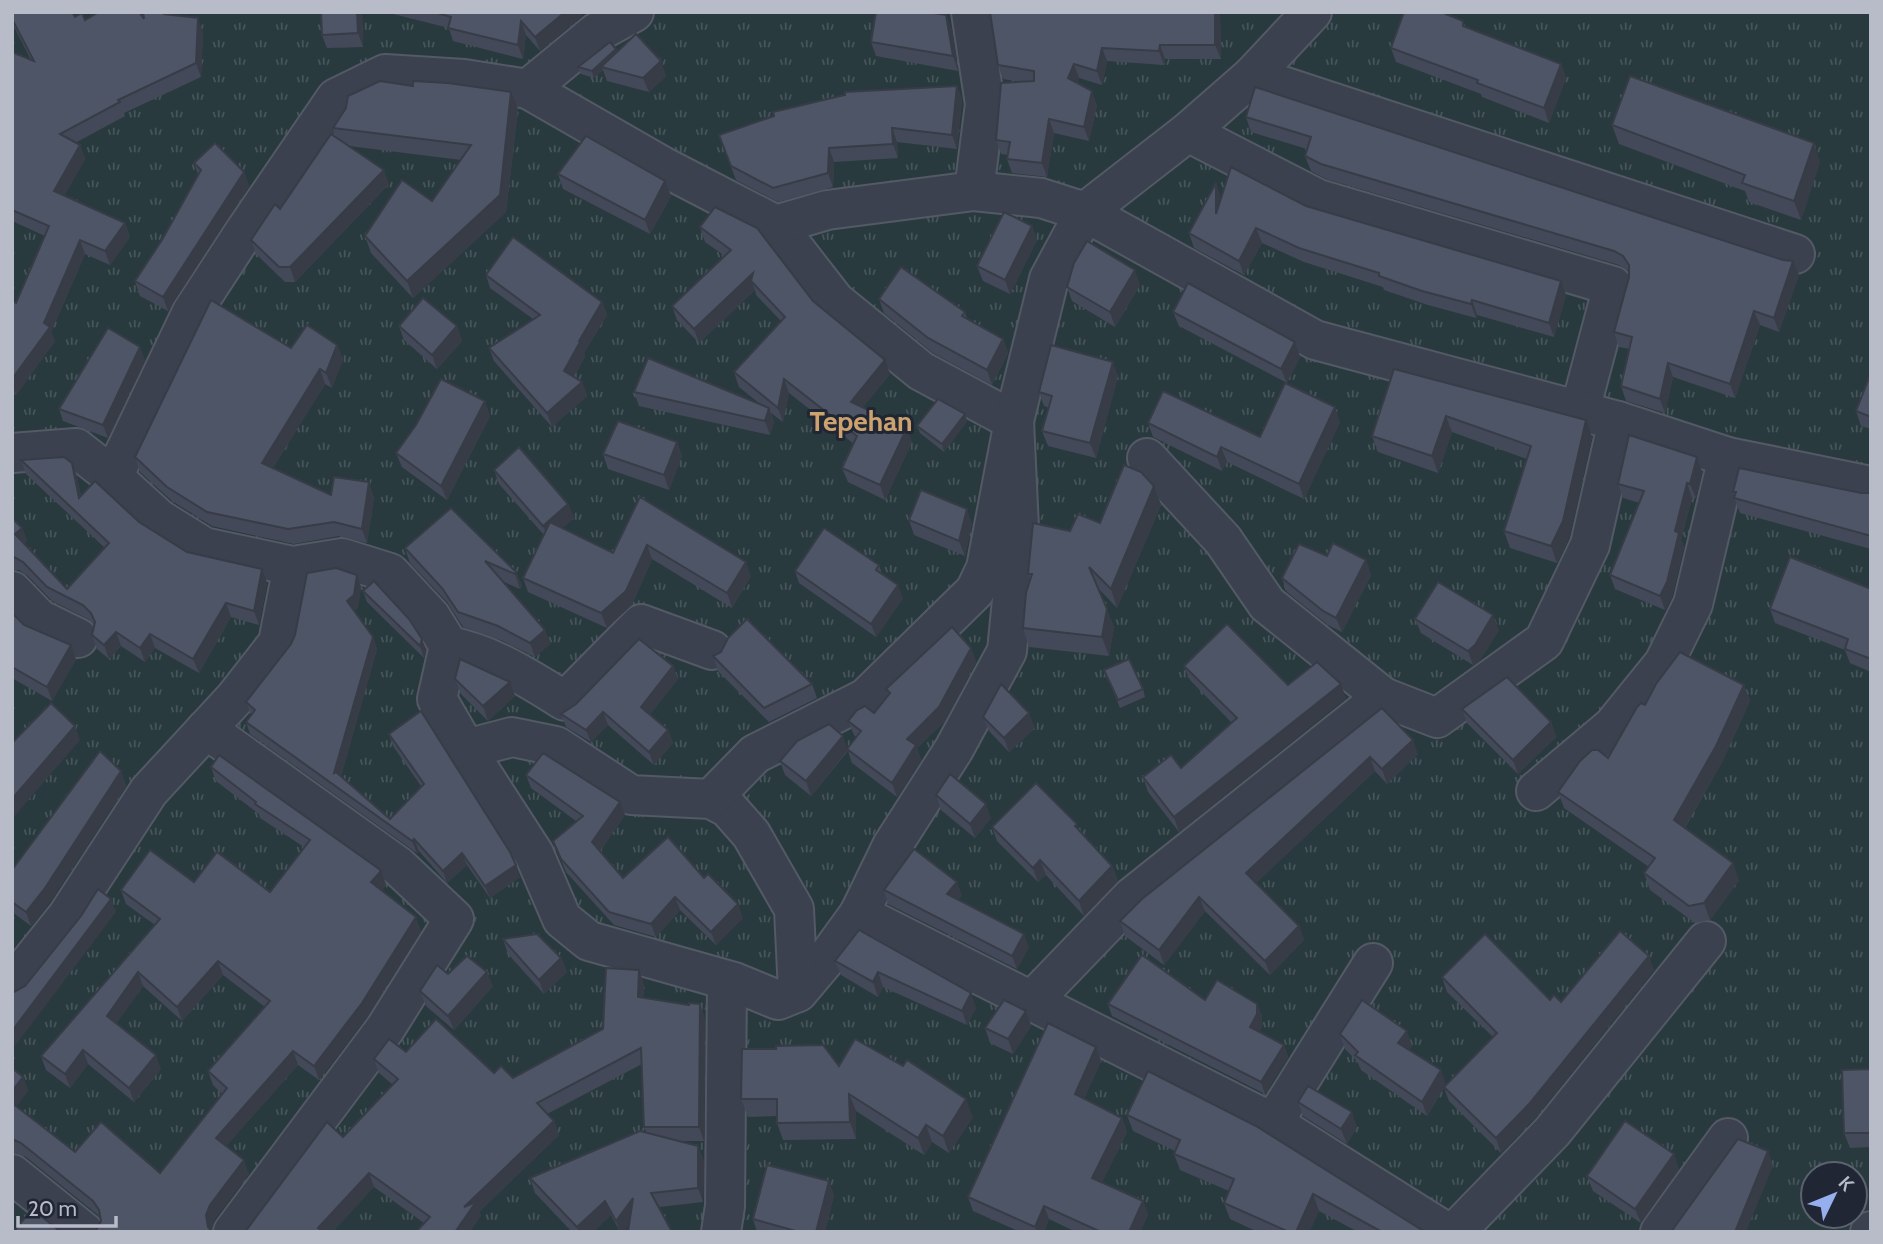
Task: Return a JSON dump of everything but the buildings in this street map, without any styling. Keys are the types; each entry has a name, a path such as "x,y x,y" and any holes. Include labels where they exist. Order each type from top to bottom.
{"street":[{"path":"528,89 596,33 634,12"},
{"path":"711,799 755,754 866,698 975,591 986,568 1014,421 1049,279 1085,212 1188,132 1252,76 1312,12"},
{"path":"963,14 985,104 974,191"},
{"path":"113,477 192,312 336,98 385,74 464,79 528,89 662,166 776,225 835,301 921,371 1014,421"},
{"path":"1252,76 1795,254"},
{"path":"1188,132 1318,199 1613,286 1580,411"},
{"path":"776,225 827,210 974,191 1041,198 1085,212 1315,340 1618,421 1728,457 1871,486"},
{"path":"12,453 76,449 113,477 159,519 204,547 293,566 342,558 390,573 431,617 449,646 438,699 466,749 534,854 562,919 589,941 727,981 778,1000 798,992 859,914 892,846 954,749 1007,651 1019,528 1014,421"},
{"path":"1147,458 1223,540 1267,604 1383,697 1437,718 1544,641 1590,545 1618,421"},
{"path":"1536,791 1613,726 1664,663 1693,604 1728,457"},
{"path":"12,985 68,915 149,791 235,698 278,643 293,566"},
{"path":"12,591 39,619 78,638"},
{"path":"449,646 474,651 565,701 641,624 712,650"},
{"path":"1031,1002 1132,897 1383,697"},
{"path":"206,729 398,866 454,919 385,1029 233,1232"},
{"path":"466,749 512,737 556,746 631,795 711,799 728,808 751,834 794,909 798,992"},
{"path":"859,914 1273,1123 1446,1232"},
{"path":"1455,1232 1552,1132 1706,941"},
{"path":"1273,1123 1373,963"},
{"path":"721,1232 725,1206 727,981"},
{"path":"1660,1232 1728,1138"},
{"path":"12,1174 84,1232"}],"green space":[{"path":"12,12 1871,12 1871,1232 12,1232"}],"district":[{"name":"Tepehan","path":"861,421"}]}
